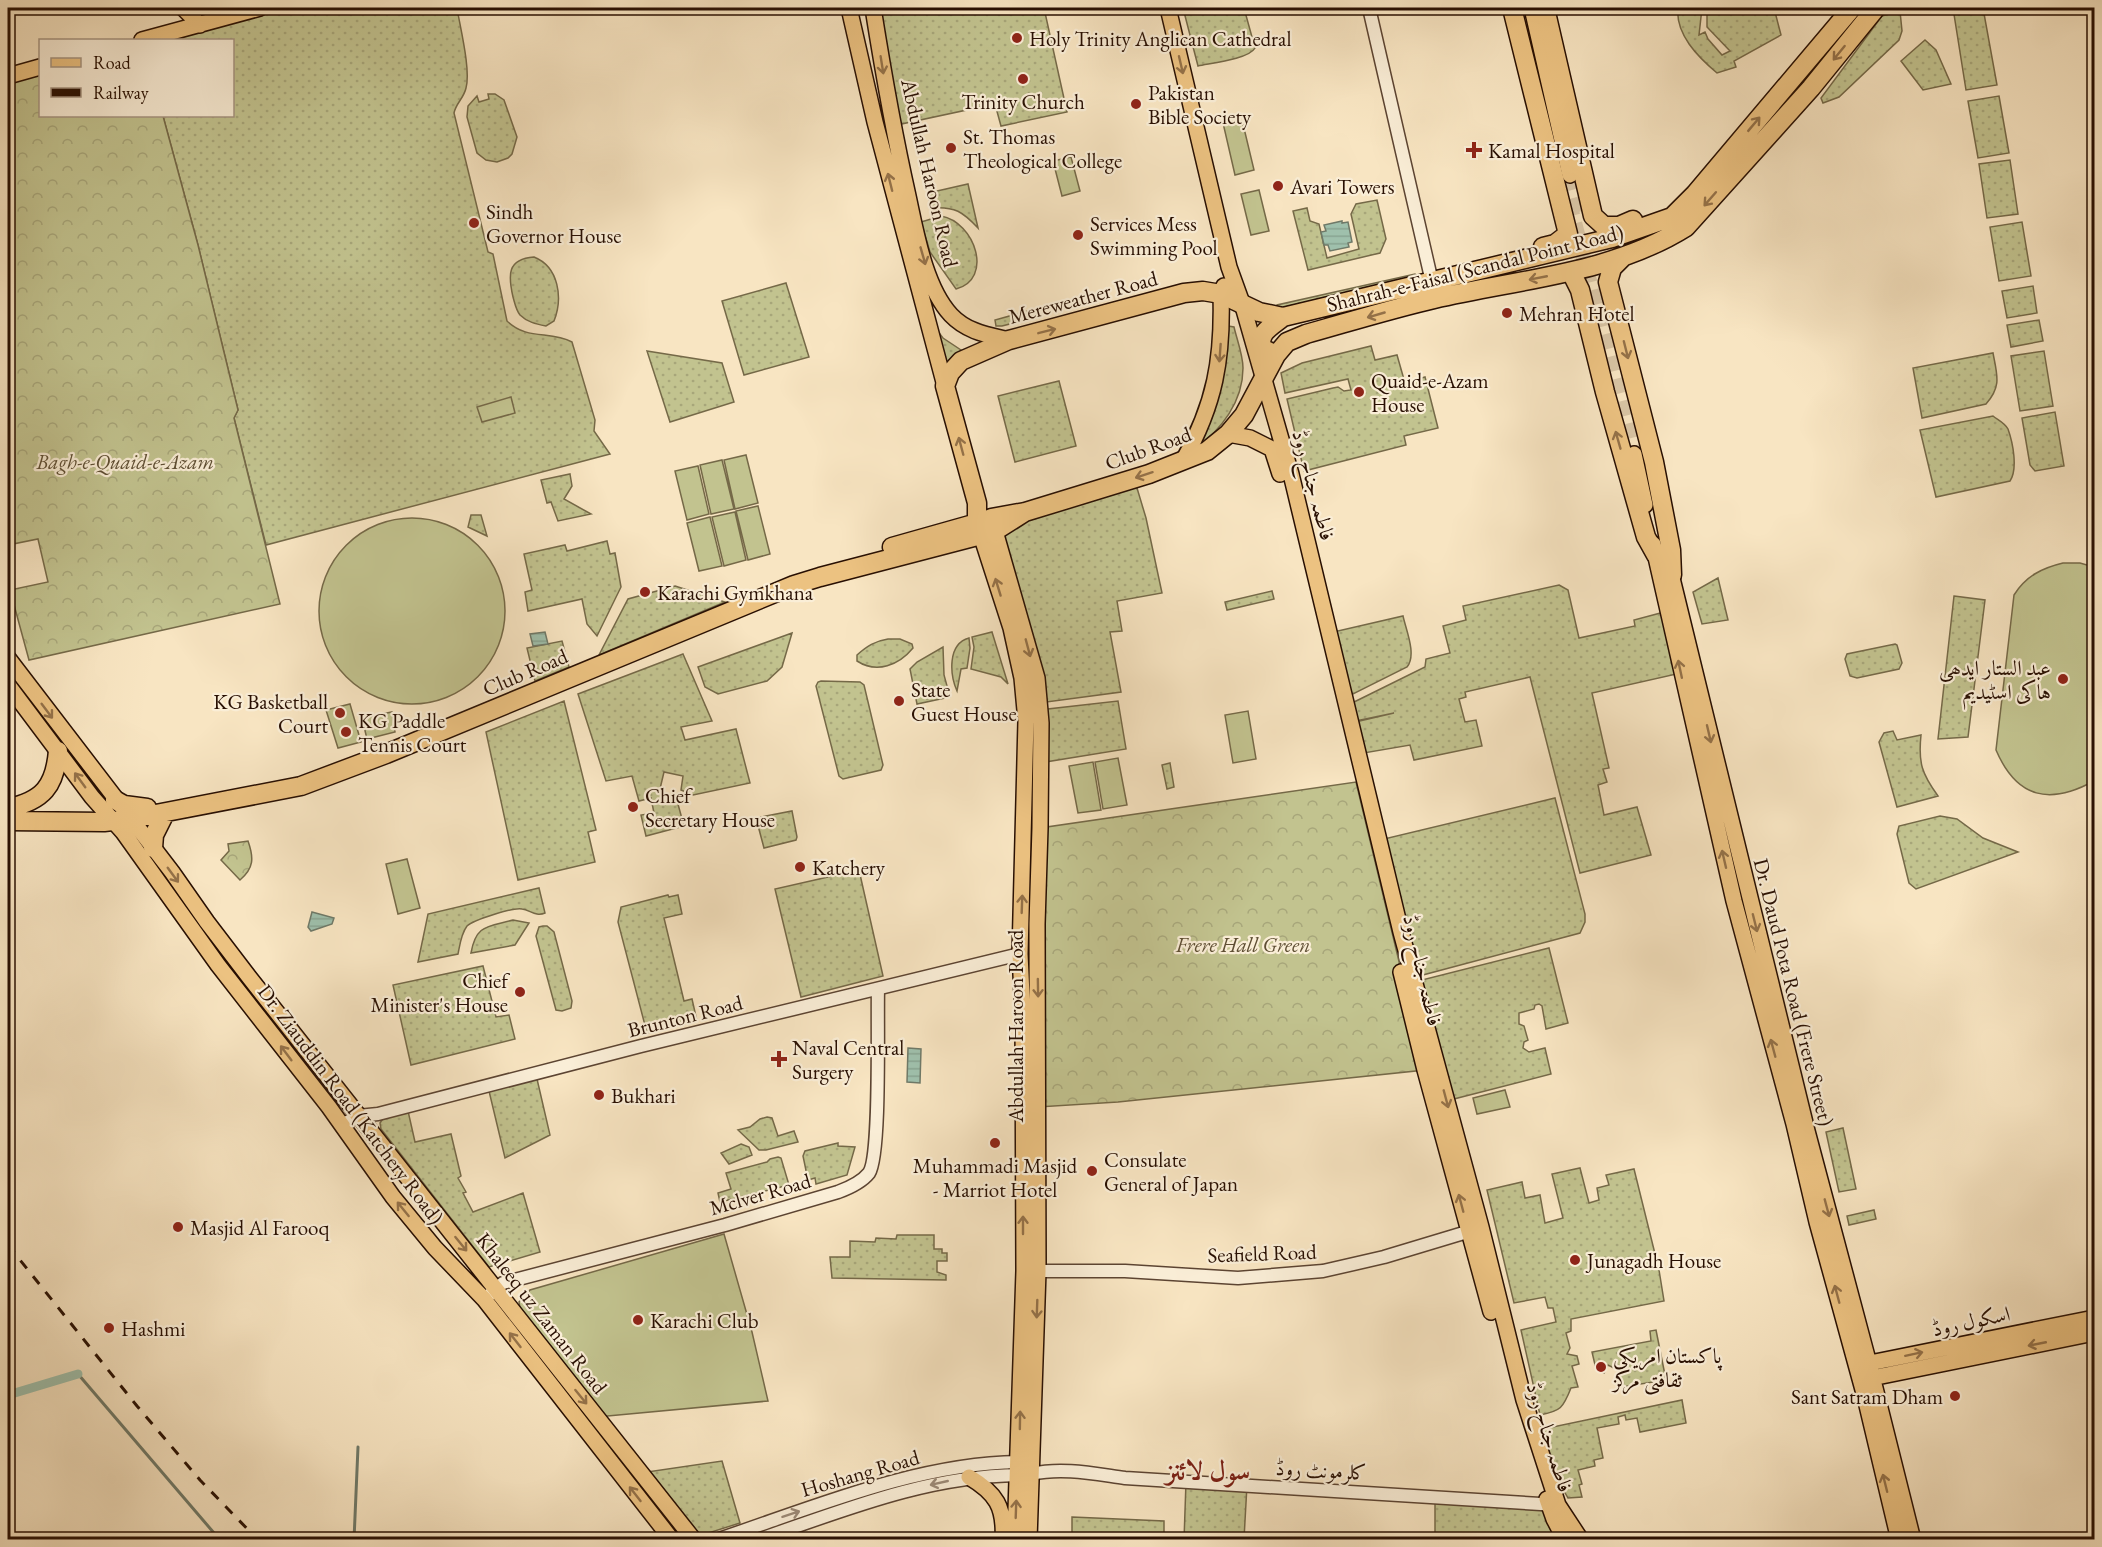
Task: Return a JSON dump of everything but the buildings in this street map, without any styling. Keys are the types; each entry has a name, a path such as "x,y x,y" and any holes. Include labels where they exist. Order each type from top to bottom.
{"highway":[{"path":"1512,8 1530,90 1568,234 1574,239 1585,239 1597,234 1604,226"},
{"path":"1545,8 1593,216 1604,226 1619,226 1695,194"},
{"name":"Shahrah-e-Faisal (Scandal Point Road)","path":"1283,317 1612,238 1672,217 1695,194 1852,8"},
{"name":"Shahrah-e-Faisal (Scandal Point Road)","path":"1276,355 1287,342 1318,331 1433,299 1570,272 1623,257 1666,240 1686,227 1811,88 1876,8"},
{"path":"1491,267 1528,251 1555,244 1568,234"},
{"path":"1623,257 1612,268 1608,282 1654,462 1671,550 1672,575"},
{"path":"1570,272 1580,290 1605,392 1646,537 1656,555"},
{"name":"Mereweather Road","path":"945,386 950,373 961,361 1009,340 1184,293 1203,291 1221,294 1259,312 1283,317"},
{"path":"1276,355 1262,348 1261,338 1283,317"},
{"name":"Club Road","path":"8,821 119,819 281,786 533,687 770,586 849,559 986,527 1025,512 1149,474 1207,451 1228,434 1244,415 1276,355"},
{"path":"945,386 977,503 986,527"},
{"path":"8,809 32,801 51,784 57,765 58,751"},
{"name":"Club Road","path":"8,809 119,819"},
{"path":"153,848 156,810"}],"main road":[{"path":"183,8 200,25"},
{"path":"146,39 260,8"},
{"name":"Abdullah Haroon Road","path":"849,8 875,122 936,360 945,386"},
{"name":"Abdullah Haroon Road","path":"873,8 892,126 902,172 924,262 939,299 959,322 976,332 1009,340"},
{"name":"فاطمہ جناح روڈ","path":"1168,8 1229,267 1242,303 1292,474 1475,1230"},
{"path":"1520,8 1567,176 1532,8"},
{"path":"8,76 39,68"},
{"path":"1183,461 1200,431 1211,400 1219,364 1221,294 1229,267"},
{"name":"فاطمہ جناح روڈ","path":"1228,434 1262,442 1272,449 1276,459 1406,991 1565,1539"},
{"name":"Dr. Daud Pota Road (Frere Street)","path":"1899,1539 1865,1372 1672,575 1638,453 1656,555 1734,901 1794,1124 1817,1222 1865,1372 1913,1539"},
{"name":"Abdullah Haroon Road","path":"986,527 1015,621 1036,678 1041,723 1037,924 1038,1271 1029,1469 1015,1539"},
{"name":"Abdullah Haroon Road","path":"1015,621 1026,721 1020,954 1023,1015 1024,1271 1029,1539"},
{"path":"10,661 119,819"},
{"name":"Dr. Ziauddin Road (Katchery Road)","path":"8,685 58,751 119,819 218,965 342,1125 393,1197 435,1248 483,1299 672,1539"},
{"name":"Khaleeq uz Zaman Road","path":"119,819 153,848 207,922 358,1116 694,1539"},
{"name":"اسکول روڈ","path":"1865,1372 2063,1331 2094,1317"},
{"name":"اسکول روڈ","path":"2063,1331 2094,1333"},
{"path":"969,1478 989,1490 998,1501 1002,1513 1003,1539"},
{"name":"فاطمہ جناح روڈ","path":"1553,1504 1581,1539"}],"street":[{"path":"1369,8 1432,282"},
{"name":"Brunton Road","path":"358,1116 378,1114 641,1046 1020,954"},
{"name":"Mclver Road","path":"483,1299 502,1283 725,1225 855,1185 870,1172 875,1142 878,989"},
{"path":"342,1125 358,1116"},
{"name":"Seafield Road","path":"1038,1271 1125,1271 1238,1278 1323,1271 1384,1257 1475,1230"},
{"name":"Hoshang Road","path":"716,1539 845,1497 946,1469 988,1463 1029,1469"},
{"name":"Hoshang Road","path":"757,1539 935,1483 1029,1469"},
{"name":"کلرمونٹ روڈ","path":"1029,1469 1141,1479 1553,1504"}],"green space":[{"path":"229,8 457,8 467,80 465,92 454,113 488,252 493,254 507,321 523,331 556,336 572,342 595,420 594,431 610,454 266,545 234,418 238,410 198,245 163,117 234,117 234,39 145,39"},
{"path":"873,8 1044,8 1067,112 1001,126 995,104 892,126"},
{"path":"1183,8 1244,8 1255,48 1238,58 1198,66"},
{"path":"1678,8 1702,8 1699,35 1705,32 1722,55 1730,51 1707,27 1707,8 1774,8 1781,35 1734,61 1736,67 1717,73 1702,60 1684,36 1678,18"},
{"path":"1953,8 1983,8 1997,85 1966,90"},
{"path":"1900,11 1902,31 1899,40 1839,97 1823,103 1821,98 1882,16"},
{"path":"1925,40 1936,50 1951,84 1923,90 1901,61"},
{"name":"Bagh-e-Quaid-e-Azam","path":"39,69 39,117 163,117 198,245 238,410 234,418 280,604 29,660 10,590 48,582 38,539 8,545 8,78"},
{"path":"488,94 495,94 504,100 517,137 512,154 497,162 486,160 477,153 467,117 468,106 477,96 479,102 489,99"},
{"path":"1999,96 2009,153 1978,158 1968,101"},
{"path":"1237,121 1243,124 1254,170 1235,175 1223,123"},
{"path":"1071,157 1080,191 1062,196 1053,161"},
{"path":"2010,160 2018,214 1987,218 1979,164"},
{"path":"968,184 978,228 958,211 931,208 928,193"},
{"path":"1259,190 1269,231 1251,235 1241,194"},
{"path":"1377,200 1386,239 1380,253 1308,270 1293,211 1307,208 1310,221 1319,224 1327,258 1359,249 1351,214 1356,204"},
{"path":"941,216 953,220 963,229 971,239 976,251 977,263 974,274 968,283 956,289 930,252 921,222"},
{"path":"2022,222 2031,276 1999,281 1990,227"},
{"path":"534,257 549,268 557,284 557,312 554,321 546,326 529,321 520,315 511,289 510,275 514,265 525,258"},
{"path":"1415,274 1418,276 1276,309 1277,305"},
{"path":"786,283 809,357 744,375 722,301"},
{"path":"2033,286 2037,313 2007,318 2002,291"},
{"path":"1031,310 1033,318 996,326 995,320"},
{"path":"926,316 943,338 961,350 945,364"},
{"path":"2039,320 2043,341 2011,347 2007,325"},
{"path":"1228,326 1234,327 1242,358 1242,380 1239,392 1235,404 1222,424 1195,449 1203,436 1214,406"},
{"path":"1371,346 1375,360 1397,355 1405,383 1425,377 1438,428 1404,436 1406,445 1304,471 1287,399 1338,387 1344,391 1351,390 1348,379 1285,393 1281,373 1302,363"},
{"path":"647,351 722,363 734,402 670,422"},
{"path":"2044,351 2053,406 2020,411 2011,356"},
{"path":"1993,353 1997,380 1994,392 1986,404 1922,418 1913,368"},
{"path":"1059,381 1076,446 1015,462 998,396"},
{"path":"511,397 515,413 482,422 477,407"},
{"path":"2055,412 2064,466 2035,471 2030,465 2022,418"},
{"path":"1993,416 2005,425 2010,435 2014,470 2010,481 1936,497 1920,430"},
{"path":"746,455 758,503 735,509 724,460"},
{"path":"722,460 734,509 711,514 700,465"},
{"path":"698,466 709,514 687,520 675,471"},
{"path":"570,474 572,486 564,499 591,514 558,521 551,502 547,503 541,480"},
{"path":"1134,478 1146,518 1162,593 1117,601 1122,631 1110,632 1121,692 1039,703 995,531"},
{"path":"758,506 770,554 748,560 736,511"},
{"path":"735,512 746,560 724,566 712,517"},
{"path":"471,515 481,515 487,536 468,527"},
{"path":"710,517 722,566 699,571 687,523"},
{"path":"412,518 448,525 464,533 478,545 490,559 498,575 505,611 498,647 490,663 478,677 464,689 448,697 412,704 376,697 360,689 346,677 334,663 326,647 319,611 326,575 334,559 346,545 360,533 376,525"},
{"path":"607,541 610,554 615,553 621,587 597,636 587,624 582,599 528,611 525,592 532,590 524,554 565,545 567,551"},
{"path":"2063,563 2080,563 2094,567 2094,781 2078,789 2049,795 2025,788 2014,779 1996,750 2014,595 2035,574"},
{"path":"1718,578 1728,620 1702,624 1693,592"},
{"path":"1559,585 1568,590 1579,638 1635,626 1634,620 1668,611 1681,673 1592,693 1609,768 1603,769 1607,782 1598,785 1604,815 1637,807 1651,855 1580,873 1530,677 1465,692 1466,697 1459,699 1465,722 1476,720 1482,746 1414,760 1410,745 1358,754 1351,723 1394,713 1351,722 1346,706 1425,667 1426,659 1450,653 1443,626 1466,620 1463,606"},
{"path":"675,586 725,602 599,655 628,599"},
{"path":"1272,591 1274,599 1227,610 1225,602"},
{"path":"1954,596 1985,600 1968,737 1938,739"},
{"path":"1403,616 1411,649 1410,662 1407,667 1345,698 1329,633"},
{"path":"992,632 1008,684 1001,677 971,669 974,647 972,637"},
{"path":"792,633 782,667 767,681 718,694 705,687 698,667"},
{"path":"969,638 967,668 961,669 957,691 952,661 957,647"},
{"path":"888,639 900,639 912,644 913,648 901,659 887,666 872,667 857,661 857,655 864,649"},
{"path":"562,641 569,667 535,681 527,648"},
{"path":"1895,644 1902,663 1899,669 1857,678 1850,676 1845,659 1847,654"},
{"path":"943,647 944,675 950,697 917,704 910,669 917,662"},
{"path":"683,654 712,721 681,727 685,740 736,729 750,783 693,795 681,790 683,776 664,772 659,793 676,797 684,826 646,836 641,815 654,813 651,798 639,801 632,776 606,781 578,694"},
{"path":"821,681 860,682 864,685 883,765 881,770 843,779 839,776 816,686"},
{"path":"564,701 596,830 588,832 595,862 518,880 486,732"},
{"path":"1118,701 1126,749 1039,763 1039,710"},
{"name":"KG Paddle Tennis Court","path":"350,704 361,742 338,748 326,710"},
{"path":"1248,711 1256,759 1233,763 1225,715"},
{"path":"392,712 395,732 367,739 362,718"},
{"path":"1893,731 1897,740 1921,735 1922,768 1938,796 1897,807 1879,742 1884,733"},
{"path":"1118,758 1127,805 1103,809 1095,762"},
{"path":"1093,762 1101,810 1078,813 1069,766"},
{"path":"1170,763 1174,787 1167,789 1162,765"},
{"name":"Frere Hall Green","path":"1356,782 1425,1070 1118,1102 1038,1107 1040,828"},
{"path":"1555,798 1585,914 1585,922 1580,933 1419,976 1384,839"},
{"path":"792,811 796,840 764,848 756,818"},
{"path":"1940,816 1957,819 1983,838 2018,852 1916,889 1909,883 1897,834 1899,826"},
{"path":"248,841 252,862 240,880 221,860 229,851 228,844"},
{"path":"407,859 420,908 398,914 386,864"},
{"path":"859,870 883,976 801,997 775,889"},
{"path":"539,888 545,913 539,914 518,909 485,917 467,926 458,954 418,962 428,914"},
{"path":"668,895 669,897 678,895 682,914 664,918 684,1001 692,999 697,1021 647,1033 618,922 621,907"},
{"path":"513,920 529,923 515,945 471,953 476,937 484,928"},
{"path":"547,926 554,932 572,1001 571,1008 562,1011 556,1010 536,936 539,927"},
{"path":"1549,948 1568,1023 1546,1029 1542,1006 1539,1004 1535,1005 1534,1009 1519,1013 1519,1024 1524,1026 1528,1040 1524,1042 1523,1048 1529,1052 1545,1048 1551,1074 1446,1101 1414,982"},
{"path":"483,966 496,1017 509,1015 515,1039 411,1065 393,985"},
{"path":"537,1079 550,1135 505,1158 489,1091"},
{"path":"1505,1090 1510,1107 1477,1114 1473,1098"},
{"path":"408,1111 415,1142 451,1134 461,1176 458,1178 473,1212 523,1193 540,1252 489,1267 381,1129 380,1123 384,1117"},
{"path":"772,1118 778,1136 794,1131 798,1142 759,1150 738,1130 750,1127 760,1119"},
{"path":"1843,1128 1856,1189 1839,1192 1826,1132"},
{"path":"838,1143 838,1146 855,1147 847,1175 816,1184 815,1178 808,1180 803,1156 805,1151"},
{"path":"741,1144 749,1147 752,1155 729,1164 721,1153"},
{"path":"781,1158 789,1185 720,1202 718,1193 731,1189 726,1173"},
{"path":"1580,1168 1589,1203 1599,1200 1597,1188 1609,1185 1606,1175 1634,1169 1659,1270 1664,1301 1571,1319 1571,1331 1566,1333 1570,1348 1567,1354 1577,1356 1579,1364 1572,1366 1578,1387 1571,1388 1560,1408 1540,1415 1521,1330 1556,1322 1553,1308 1548,1308 1545,1297 1514,1303 1487,1190 1522,1182 1525,1198 1540,1195 1545,1223 1563,1218 1552,1174"},
{"path":"1874,1210 1876,1219 1849,1225 1847,1216"},
{"name":"Karachi Club","path":"724,1234 752,1332 768,1401 597,1417 520,1308 519,1302 530,1290"},
{"path":"897,1235 934,1235 934,1249 942,1249 942,1253 947,1253 947,1261 937,1261 937,1272 946,1275 946,1280 832,1278 830,1257 850,1257 850,1241 875,1242 876,1238 896,1239"},
{"path":"1656,1330 1666,1380 1622,1387 1616,1379 1620,1371 1608,1365 1604,1373 1596,1369 1592,1352 1651,1341 1650,1331"},
{"path":"1682,1400 1686,1423 1640,1432 1637,1418 1626,1420 1625,1415 1618,1417 1619,1424 1597,1428 1603,1458 1594,1460 1595,1466 1578,1470 1582,1484 1579,1485 1582,1497 1568,1498 1551,1468 1543,1429"},
{"path":"722,1461 740,1523 699,1536 647,1472"},
{"path":"1186,1482 1247,1485 1244,1539 1184,1540"},
{"path":"1435,1497 1549,1504 1565,1540 1435,1540"},
{"path":"1072,1517 1164,1521 1164,1538 1072,1535"}],"shaded area":[{"path":"1342,221 1342,223 1348,222 1352,242 1348,243 1349,247 1330,251 1328,245 1324,245 1321,232 1326,231 1324,225"},
{"path":"545,632 548,644 533,646 530,634"},
{"path":"312,912 334,918 332,924 311,931 308,927"},
{"path":"908,1048 921,1049 920,1083 907,1082"}],"waterway":[{"path":"78,1374 220,1540"},
{"path":"8,1395 78,1374"},
{"path":"354,1540 358,1447"}],"tunnel":[{"path":"1570,175 1580,213"},
{"path":"1569,201 1634,454"}],"railway":[{"path":"8,1245 137,1406 200,1480 258,1540"}],"place":[{"name":"Holy Trinity Anglican Cathedral","path":"1017,38"},
{"name":"Trinity Church","path":"1023,79"},
{"name":"Pakistan Bible Society","path":"1136,104"},
{"name":"St. Thomas Theological College","path":"951,148"},
{"name":"Kamal Hospital","path":"1474,150"},
{"name":"Avari Towers","path":"1278,186"},
{"name":"Sindh Governor House","path":"474,223"},
{"name":"Services Mess Swimming Pool","path":"1078,235"},
{"name":"Mehran Hotel","path":"1507,313"},
{"name":"Quaid-e-Azam House","path":"1359,392"},
{"name":"Karachi Gymkhana","path":"645,592"},
{"name":"عبد الستار ایدھی ہاکی اسٹیدیم","path":"2063,679"},
{"name":"State Guest House","path":"899,701"},
{"name":"KG Basketball Court","path":"340,713"},
{"name":"KG Paddle Tennis Court","path":"346,732"},
{"name":"Chief Secretary House","path":"633,807"},
{"name":"Katchery","path":"800,867"},
{"name":"Chief Minister's House","path":"520,992"},
{"name":"Naval Central Surgery","path":"779,1059"},
{"name":"Bukhari","path":"599,1095"},
{"name":"Muhammadi Masjid - Marriot Hotel","path":"995,1143"},
{"name":"Consulate General of Japan","path":"1092,1171"},
{"name":"Masjid Al Farooq","path":"178,1227"},
{"name":"Junagadh House","path":"1575,1260"},
{"name":"Karachi Club","path":"638,1320"},
{"name":"Hashmi","path":"109,1328"},
{"name":"پاکستان امریکی ثقافتی مرکز","path":"1601,1367"},
{"name":"Sant Satram Dham","path":"1955,1396"}],"district":[{"name":"سول لائنز","path":"1208,1470"}]}
